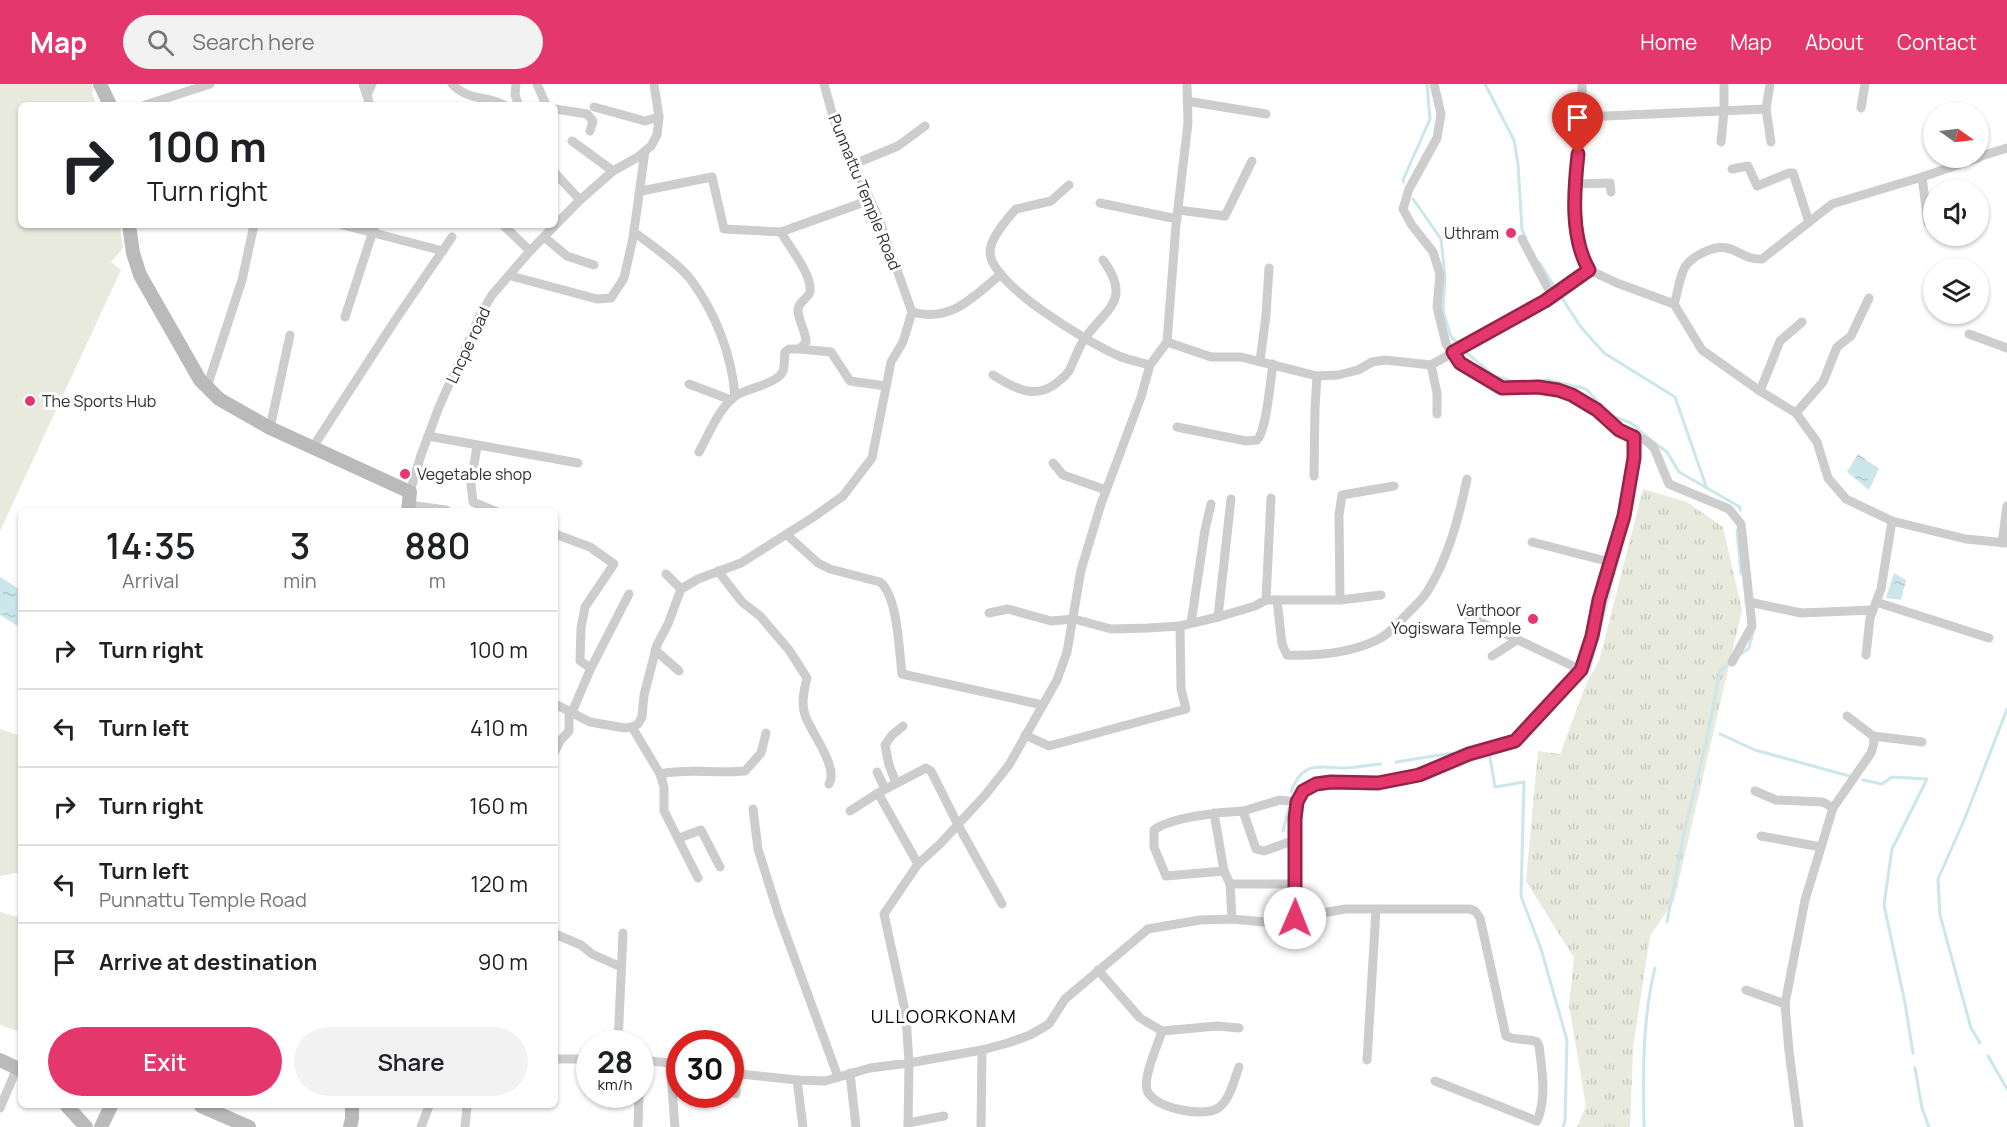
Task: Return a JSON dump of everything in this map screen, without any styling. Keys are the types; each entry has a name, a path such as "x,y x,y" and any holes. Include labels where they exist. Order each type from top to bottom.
{"street":[{"path":"100,84 109,102"},
{"path":"154,102 210,84"},
{"path":"363,84 369,102"},
{"path":"367,95 372,84"},
{"path":"452,84 459,92 481,100 497,102"},
{"path":"516,84 515,95 518,102"},
{"path":"537,84 545,102"},
{"path":"511,276 597,300 611,298 624,278 641,191 645,151 657,135 659,117 654,84"},
{"name":"Punnattu Temple Road","path":"824,84 834,120 870,200 912,312"},
{"path":"944,1116 908,1125 909,1062 906,1015 884,914 918,864 958,825 1009,765 1057,680 1067,652 1081,570 1106,490 1141,397 1150,365 1167,342 1177,214 1188,123 1187,84"},
{"path":"1434,84 1441,114 1437,138 1409,189 1403,209 1411,224 1433,252 1440,274 1437,307 1446,344 1460,363 1502,388 1538,387 1572,395 1597,410 1619,430 1647,441 1654,448 1669,484 1729,509 1741,524 1752,626 1732,662"},
{"path":"1582,84 1583,117 1575,184 1575,210 1581,256 1589,270 1674,304 1702,350 1796,413 1817,442 1828,478 1846,499 1892,521 1966,539 2004,543 2007,506"},
{"path":"1721,142 1724,84"},
{"path":"1770,84 1766,109 1771,142"},
{"path":"1861,108 1865,84"},
{"path":"1187,101 1266,114"},
{"path":"594,107 645,121 659,117"},
{"path":"558,109 586,114 593,121 590,131"},
{"path":"1583,117 1766,109"},
{"path":"854,164 898,146 925,126"},
{"path":"572,141 614,171"},
{"path":"1989,154 2007,148"},
{"name":"Lncpe road","path":"558,223 614,171 645,151"},
{"path":"1100,203 1177,214 1225,216 1252,160"},
{"path":"1732,169 1748,166 1757,186 1789,172 1792,173 1796,177 1809,222"},
{"path":"1674,304 1685,267 1696,257 1713,248 1726,248 1752,260 1762,259 1832,204 1947,168"},
{"path":"558,176 580,200"},
{"path":"641,191 712,177 724,229 781,232 870,200"},
{"path":"1922,177 1923,185"},
{"path":"1575,184 1610,183 1611,192"},
{"path":"1069,185 1051,201 1016,209 993,241 990,251 992,260 1001,274 1023,295 1064,327 1121,357 1150,365"},
{"path":"129,228 133,253 140,274 200,381 219,399 270,428 313,447 409,503 435,508"},
{"path":"207,387 242,280 253,228"},
{"path":"506,228 530,252"},
{"name":"Lncpe road","path":"409,503 428,436 480,315 492,295 553,228"},
{"path":"345,317 374,229 443,251"},
{"path":"634,232 690,278 710,309 734,377 733,398"},
{"path":"781,232 808,276 810,287 809,296 799,306 806,335 806,342 800,349"},
{"path":"313,447 452,237"},
{"path":"544,237 567,256 594,265"},
{"path":"1522,239 1552,296"},
{"path":"993,375 1013,388 1039,393 1053,387 1067,374 1084,339 1108,313 1116,296 1113,274 1102,260"},
{"path":"1260,361 1269,268"},
{"path":"1167,342 1211,357 1241,357 1317,376 1338,375 1358,370 1372,362 1385,360 1431,365 1552,296 1589,270"},
{"path":"558,706 590,722 632,727 638,724 642,717 644,695 655,650 681,589 687,584 741,563 843,496 872,458 891,362 903,342 912,312 924,316 954,310 1001,274"},
{"path":"1796,413 1823,382 1837,347 1851,336 1869,298"},
{"path":"1760,391 1780,341 1802,322"},
{"path":"1969,334 2007,348"},
{"path":"270,428 290,335"},
{"path":"699,452 716,420 733,398 780,374 784,369 785,352 789,349 831,352 850,381 886,386"},
{"path":"1177,427 1246,441 1257,440 1262,436 1273,364"},
{"path":"1431,365 1437,393 1437,414"},
{"path":"1314,476 1317,376"},
{"path":"689,384 733,398"},
{"path":"428,436 578,463"},
{"path":"1295,918 1297,802 1303,791 1316,784 1378,783 1419,775 1469,754 1515,741 1581,670 1624,516 1634,458 1634,437"},
{"path":"477,446 471,484 473,502 487,508"},
{"path":"1053,463 1063,475 1106,490"},
{"path":"1277,600 1282,644 1287,656 1317,656 1364,645 1379,639 1394,628 1432,583 1455,525 1467,479"},
{"path":"1340,600 1339,515 1342,495 1395,486"},
{"path":"1266,600 1271,498"},
{"path":"1218,617 1230,499"},
{"path":"1191,623 1211,504"},
{"path":"1866,655 1870,618 1881,589 1892,521"},
{"path":"558,535 590,547 614,564 585,607 582,617 580,661 591,668"},
{"path":"786,535 818,563 830,569 880,582 885,586 894,617 902,674 1044,705"},
{"path":"1532,542 1610,562"},
{"path":"718,571 742,602 760,616 789,650 807,678 804,691 804,714 829,764 832,779 829,784"},
{"path":"666,574 681,589"},
{"path":"558,745 569,731 570,712 629,594"},
{"path":"990,613 1008,609 1051,621 1074,619 1111,628 1180,626 1255,606 1266,600 1340,600 1381,595"},
{"path":"1749,602 1801,613 1874,606 1989,638"},
{"path":"1464,614 1581,670"},
{"path":"1025,735 1050,746 1186,708 1181,689 1180,626"},
{"path":"1492,656 1517,640"},
{"path":"655,650 679,671"},
{"path":"1847,716 1873,736 1922,742"},
{"path":"896,783 888,765 885,745 903,726"},
{"path":"632,727 660,774 664,793 664,811 698,878"},
{"path":"660,774 687,770 721,773 745,771 761,753 766,733"},
{"path":"1799,1127 1785,1004 1805,900 1833,808 1871,753 1874,743 1873,736"},
{"path":"850,811 881,791 926,768 931,771 1002,904"},
{"path":"877,771 881,791 918,864"},
{"path":"1755,791 1776,800 1822,802 1833,808"},
{"path":"1224,871 1166,876 1154,848 1154,830 1156,827 1214,813 1244,811 1280,800 1297,802"},
{"path":"753,809 758,849 778,913 838,1077"},
{"path":"1244,811 1256,849 1264,851 1295,840"},
{"path":"1214,813 1224,871 1230,884 1232,919"},
{"path":"679,838 701,830 720,867"},
{"path":"1761,836 1821,847"},
{"path":"1230,884 1295,884"},
{"path":"744,1074 825,1081 870,1068 933,1060 982,1050 1019,1039 1049,1024 1065,999 1148,929 1200,920 1232,919 1279,922 1345,909 1470,909 1475,911 1480,918 1506,1036 1533,1040 1539,1046 1543,1078 1538,1121 1435,1081"},
{"path":"1366,1060 1376,909"},
{"path":"619,1030 623,933"},
{"path":"558,935 621,967"},
{"path":"1098,970 1140,1018 1152,1027 1162,1031 1217,1026 1239,1028"},
{"path":"1746,990 1785,1004"},
{"path":"1162,1031 1147,1078 1147,1090 1154,1100 1178,1109 1210,1113 1221,1107 1230,1092 1239,1067"},
{"path":"981,1127 982,1050"},
{"path":"558,1059 576,1059"},
{"path":"0,1060 18,1069"},
{"path":"0,1108 18,1071"},
{"path":"850,1073 856,1127"},
{"path":"797,1080 803,1127"},
{"path":"70,1108 86,1127"},
{"path":"101,1127 110,1108"},
{"path":"206,1108 249,1127"},
{"path":"350,1127 352,1108"},
{"path":"421,1127 428,1108"},
{"path":"465,1127 467,1108"},
{"path":"638,1127 639,1108"},
{"path":"675,1108 675,1127"}],"green space":[{"name":"The Sports Hub","path":"0,84 92,84 95,102 18,102 18,228 120,228 123,248 111,262 121,270 0,531"},
{"path":"1643,489 1687,502 1723,527 1742,610 1674,901 1650,936 1633,1048 1630,1127 1577,1127 1586,1106 1569,1005 1574,958 1526,881 1538,751 1560,754 1587,682 1599,661"},
{"path":"0,729 18,735 18,873 0,876"},
{"path":"0,912 18,917 18,1031 0,1025"}],"water":[{"path":"1858,454 1879,469 1869,490 1847,472"},
{"path":"1894,573 1906,580 1901,600 1886,598"},
{"path":"0,577 18,588 18,626 0,615"}],"waterway":[{"path":"1404,182 1430,119 1427,84"},
{"path":"1485,84 1514,140 1518,164 1522,230 1526,238"},
{"path":"1413,199 1441,239 1445,277 1443,311 1451,337 1457,342"},
{"path":"1539,262 1554,286"},
{"path":"1562,298 1580,326 1604,353 1675,397 1706,486"},
{"path":"1467,353 1494,376 1519,383 1548,380 1586,389 1610,415 1631,423 1647,437"},
{"path":"1652,441 1667,452 1679,472 1740,507 1740,510"},
{"path":"1527,735 1590,668 1630,512 1640,451 1638,444"},
{"path":"1737,530 1741,574"},
{"path":"1741,654 1749,648 1753,632"},
{"path":"1667,922 1720,671 1731,662"},
{"path":"1980,1043 1971,1028 1940,915 1938,879 1965,818 2007,709"},
{"path":"1720,734 1755,750 1849,776"},
{"path":"1491,751 1489,752 1495,787 1524,782 1521,896 1541,949 1567,1040 1563,1127"},
{"path":"1396,762 1453,753"},
{"path":"1291,792 1301,774 1313,768 1347,768 1381,764"},
{"path":"1863,780 1882,784 1892,777 1927,779 1892,849 1884,905 1913,1053"},
{"path":"1283,831 1289,808"},
{"path":"1644,1127 1646,1027 1655,968"},
{"path":"1988,1056 2007,1089"},
{"path":"1915,1068 1922,1108 1929,1127"}],"place":[{"name":"Uthram","path":"1511,233"},
{"name":"The Sports Hub","path":"30,401"},
{"name":"Vegetable shop","path":"405,474"},
{"name":"Varthoor Yogiswara Temple","path":"1533,619"}],"district":[{"name":"ULLOORKONAM","path":"944,1016"}],"route":[{"path":"1295,918 1295,819 1297,802 1303,791 1316,784 1378,783 1419,775 1469,754 1515,741 1581,670 1624,516 1634,458 1634,437 1619,430 1597,410 1572,395 1538,387 1502,388 1460,363 1453,352 1545,301 1589,270 1581,256 1575,210 1578,154"}]}
